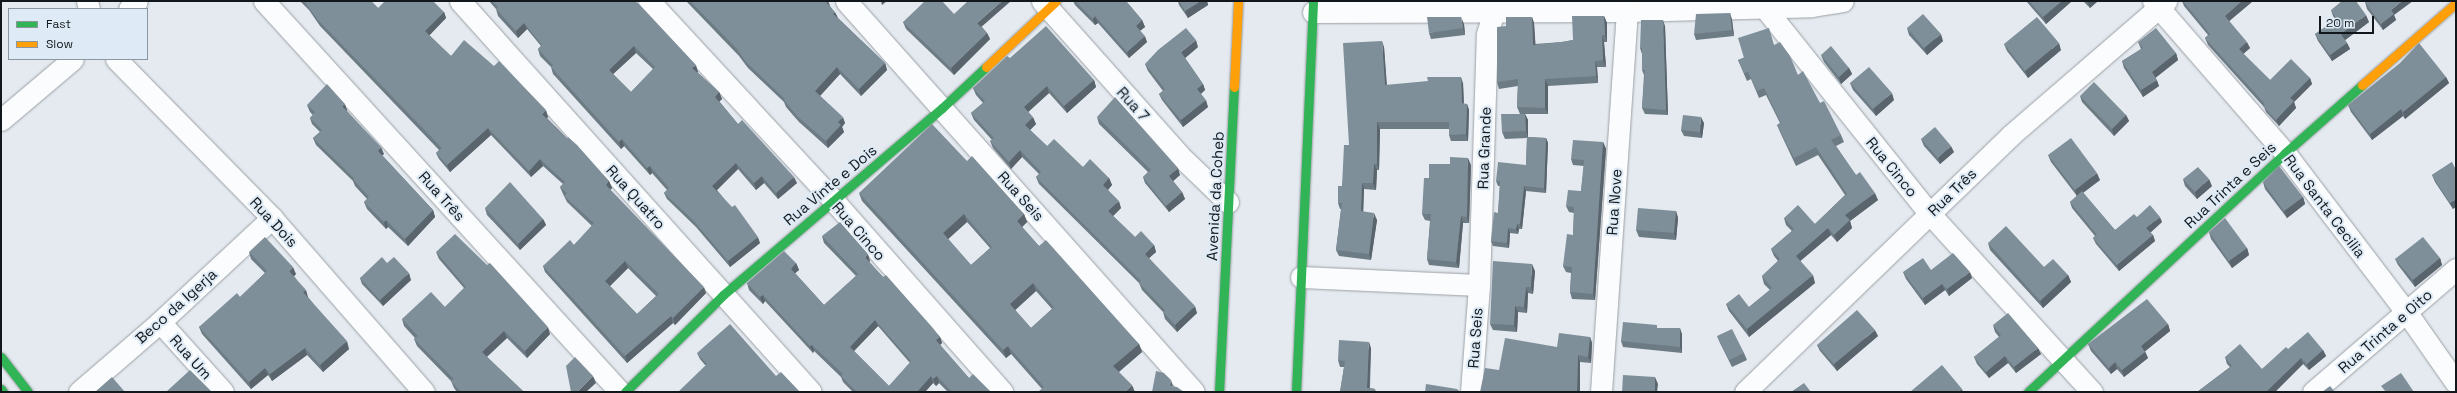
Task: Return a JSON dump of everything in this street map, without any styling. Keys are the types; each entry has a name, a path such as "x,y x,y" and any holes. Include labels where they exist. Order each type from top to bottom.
{"street":[{"path":"129,8 137,1"},
{"name":"Rua Três","path":"264,1 620,392"},
{"name":"Rua Quatro","path":"460,1 811,392"},
{"name":"Rua Cinco","path":"649,1 833,200 1002,392"},
{"name":"Rua Seis","path":"846,1 1194,392"},
{"name":"Avenida da Coheb","path":"1219,392 1238,1"},
{"path":"1296,392 1313,6 1494,11 1627,12 1812,6 1843,1"},
{"name":"Rua Trinta e Seis","path":"2028,392 2285,153 2456,2"},
{"name":"Rua Vinte e Dois","path":"625,392 723,295 942,108 1048,3"},
{"name":"Rua 7","path":"1048,3 1179,155 1228,202"},
{"name":"Rua Três","path":"1746,392 2016,130 2159,3"},
{"name":"Rua Santa Cecilia","path":"2159,3 2285,153 2407,313 2456,383"},
{"name":"Rua Cinco","path":"1764,7 1930,214 2092,392"},
{"name":"Rua Grande","path":"1479,285 1487,34 1494,11"},
{"name":"Rua Nove","path":"1601,392 1627,12"},
{"path":"1,120 72,60"},
{"name":"Rua Dois","path":"117,60 272,218 424,392"},
{"name":"Beco da Igerja","path":"79,392 160,322 272,218"},
{"name":"Rua Trinta e Oito","path":"2313,392 2407,313 2456,269"},
{"path":"1301,277 1479,285"},
{"name":"Rua Seis","path":"1471,392 1479,285"},
{"name":"Rua Um","path":"160,322 223,392"},
{"path":"1,357 28,392"}],"building":[{"path":"304,1 371,1 378,8 385,1 433,1 444,12 425,31 451,56 464,40 494,66 499,61 546,110 542,114 567,139 568,137 577,145 609,181 606,185 704,287 673,318 671,316 625,356 543,266 570,240 574,245 594,223 564,196 567,193 560,187 565,182 540,159 529,171 488,128 447,165 436,153 442,148 318,20","holes":["625,261 659,294 637,314 605,281"]},
{"path":"492,1 635,1 640,5 696,65 692,68 719,92 715,97 738,124 742,120 794,177 776,193 762,176 754,183 736,163 712,186 732,207 735,205 758,237 728,261 693,220 664,193 669,188 650,166 647,168 622,139 619,142 551,67 553,65 538,49 542,45 524,23 516,31 496,9 498,7","holes":["634,46 655,67 631,92 609,70"]},
{"path":"690,1 825,1 835,12 833,14 885,63 859,89 837,67 815,91 843,117 838,122 841,125 826,141 797,116 784,100 785,99 746,62 737,49"},
{"path":"925,1 942,1 954,14 968,1 1002,1 977,23 987,33 951,68 903,22"},
{"path":"1075,1 1126,1 1142,20 1136,26 1145,36 1127,52 1095,16 1093,19"},
{"path":"1179,1 1201,1 1185,11"},
{"path":"2029,1 2062,1 2043,17"},
{"path":"2183,1 2242,1 2225,16 2247,42 2239,49 2270,80 2291,59 2310,78 2290,98 2294,101 2276,120 2263,106 2265,104 2205,38 2210,34"},
{"path":"2342,1 2356,1 2366,15 2341,34 2347,43 2330,55 2315,34 2337,19 2331,10"},
{"path":"2402,1 2391,10 2394,14 2381,24 2365,2"},
{"path":"1730,13 1732,30 1694,34 1696,14"},
{"path":"1923,14 1941,34 1924,48 1907,28"},
{"path":"1572,16 1604,16 1605,35 1602,35 1603,60 1595,61 1596,76 1545,79 1545,108 1517,107 1518,79 1497,82 1497,27 1506,26 1506,17 1532,17 1533,45 1562,42 1573,40"},
{"path":"1427,17 1461,17 1463,28 1429,33"},
{"path":"2037,17 2059,43 2025,71 2004,44"},
{"path":"1641,20 1663,20 1666,110 1642,108 1645,70 1642,70 1642,48 1640,48"},
{"path":"1046,26 1094,80 1064,106 1047,86 1024,107 1033,117 1025,125 1047,146 1054,139 1083,167 1090,159 1109,178 1103,185 1119,201 1108,211 1135,237 1141,231 1154,245 1145,254 1195,306 1175,325 1163,312 1165,310 1139,283 1141,281 1036,177 1041,172 1020,150 1009,162 990,141 994,138 971,113 985,101 973,88 1007,56 1010,58"},
{"path":"1186,28 1196,40 1181,52 1203,84 1197,89 1206,100 1181,120 1159,94 1165,89 1145,64 1158,50"},
{"path":"1769,28 1774,45 1780,42 1790,56 1798,75 1803,71 1820,103 1824,101 1841,135 1831,140 1856,175 1860,172 1875,193 1845,215 1850,220 1834,235 1828,228 1796,256 1813,275 1747,329 1726,304 1739,294 1749,307 1772,288 1762,276 1780,259 1771,249 1794,229 1784,218 1798,205 1815,224 1847,194 1816,147 1794,158 1777,125 1781,123 1764,88 1757,91 1748,72 1744,73 1738,60 1744,58 1738,38"},
{"path":"2156,28 2176,53 2152,72 2157,80 2141,90 2122,61 2143,48 2138,42"},
{"path":"1382,41 1385,85 1428,81 1427,77 1461,77 1462,103 1467,104 1466,134 1449,135 1449,122 1377,122 1377,164 1374,164 1373,183 1362,183 1361,211 1374,213 1369,254 1336,250 1342,203 1338,203 1338,186 1342,186 1344,145 1349,145 1343,43"},
{"path":"2419,43 2446,77 2403,112 2401,109 2370,134 2348,105 2400,63"},
{"path":"1831,46 1849,68 1839,77 1821,55"},
{"path":"1869,67 1892,93 1873,109 1850,83"},
{"path":"2094,82 2126,115 2112,129 2080,96"},
{"path":"327,84 345,104 342,106 381,147 378,151 433,210 405,239 386,220 384,222 364,202 369,197 353,179 354,178 313,138 322,130 310,118 315,112 307,105"},
{"path":"1115,97 1178,168 1169,176 1182,192 1166,206 1143,177 1151,170 1097,117"},
{"path":"1501,114 1525,114 1526,131 1502,132"},
{"path":"1683,115 1701,117 1700,132 1681,130"},
{"path":"932,124 967,161 972,156 1024,214 1017,221 1039,246 1046,240 1139,344 1113,366 1132,385 1125,392 1040,392 1039,391 1044,387 1008,346 1003,350 859,193","holes":["964,214 992,247 971,265 943,233","1033,283 1054,307 1031,328 1010,304"]},
{"path":"1935,127 1951,146 1938,158 1921,139"},
{"path":"1527,137 1546,138 1544,188 1524,186 1520,224 1517,224 1516,229 1508,228 1507,243 1491,241 1494,212 1498,213 1500,181 1496,181 1498,162 1526,165"},
{"path":"2071,138 2097,173 2075,190 2048,155"},
{"path":"1573,140 1603,142 1593,294 1570,292 1572,267 1563,266 1567,234 1573,235 1574,207 1566,206 1568,190 1581,191 1584,160 1571,159"},
{"path":"1450,157 1468,158 1467,217 1461,216 1456,262 1427,259 1431,214 1422,214 1424,178 1429,178 1429,164 1450,164"},
{"path":"2452,162 2456,170 2456,199 2450,203 2432,175"},
{"path":"2279,166 2303,197 2284,211 2263,182"},
{"path":"2198,167 2209,179 2195,192 2183,179"},
{"path":"510,182 543,219 518,244 485,208"},
{"path":"2082,191 2115,230 2134,214 2137,217 2150,205 2160,217 2146,228 2153,235 2117,265 2093,238 2097,235 2070,202"},
{"path":"1638,208 1676,211 1674,233 1636,230"},
{"path":"2225,218 2247,248 2229,261 2209,232"},
{"path":"840,222 868,254 865,257 883,277 886,275 932,327 940,337 936,340 969,378 973,374 991,392 952,392 937,376 933,379 931,376 917,392 857,392 841,376 843,374 812,345 810,346 763,295 760,297 747,283 784,251 796,263 791,269 824,305 858,274 822,236","holes":["875,320 911,361 889,386 850,347"]},
{"path":"2006,226 2044,267 2053,259 2068,275 2040,301 1988,243"},
{"path":"455,234 487,265 490,263 548,327 525,351 504,331 482,352 524,392 461,392 451,381 454,379 414,339 418,336 402,319 431,292 445,307 466,287 436,252"},
{"path":"265,237 293,267 289,271 306,290 303,292 347,341 320,365 305,348 270,374 265,368 249,382 199,327 237,293 240,297 267,271 249,252"},
{"path":"2423,237 2440,258 2413,280 2395,259"},
{"path":"1953,253 1970,272 1947,289 1942,284 1923,298 1903,272 1923,258 1931,270"},
{"path":"382,257 387,263 394,257 409,273 380,300 360,278"},
{"path":"1493,261 1532,264 1531,287 1526,287 1524,307 1515,306 1514,325 1490,324"},
{"path":"2147,299 2168,324 2141,346 2145,352 2122,370 2115,362 2109,368 2088,344"},
{"path":"1857,310 1875,330 1834,364 1817,345"},
{"path":"2008,313 2038,348 2014,367 2005,356 1986,372 1974,357 2001,335 1993,325"},
{"path":"1623,322 1657,325 1657,328 1680,328 1680,347 1621,341"},
{"path":"730,324 776,376 781,372 800,392 678,392 707,364 697,353"},
{"path":"1732,329 1744,353 1729,360 1717,336"},
{"path":"2308,332 2323,350 2307,364 2301,358 2266,392 2197,392 2232,366 2225,357 2240,344 2262,369 2286,347 2288,349"},
{"path":"1559,333 1590,337 1588,357 1578,355 1577,392 1480,392 1485,368 1499,370 1505,338 1557,347"},
{"path":"1339,340 1369,342 1367,388 1375,389 1375,392 1340,392 1345,361 1338,360"},
{"path":"575,357 593,376 577,392 571,392 566,366"},
{"path":"1942,365 1962,389 1958,392 1910,392"},
{"path":"190,370 212,392 166,392"},
{"path":"1156,371 1164,373 1171,380 1170,386 1177,387 1184,392 1152,392"},
{"path":"2401,373 2414,392 2386,392 2381,386"},
{"path":"1623,375 1655,377 1655,392 1622,392"},
{"path":"112,377 125,392 95,392"},
{"path":"1804,383 1811,392 1791,392"},
{"path":"1426,384 1457,389 1460,392 1425,392"},
{"path":"2330,386 2335,392 2322,392"}],"traffic: fast":[{"path":"1296,392 1313,1"},
{"path":"625,392 723,295 942,108 986,67"},
{"path":"2028,392 2285,153 2362,85"},
{"path":"1219,392 1234,87"},
{"path":"1,357 28,392"}],"traffic: slow":[{"path":"986,67 1056,1"},
{"path":"1234,87 1238,1"},
{"path":"2362,85 2456,3"}]}
